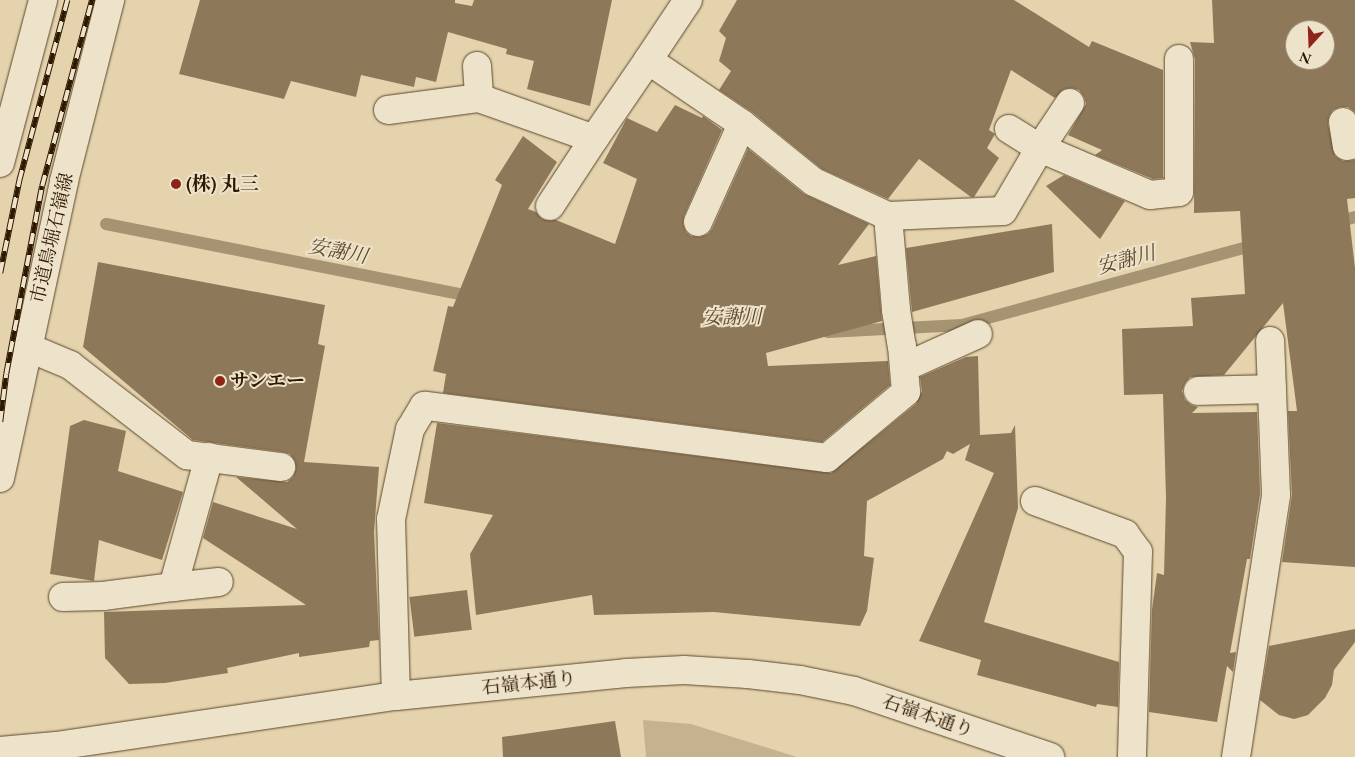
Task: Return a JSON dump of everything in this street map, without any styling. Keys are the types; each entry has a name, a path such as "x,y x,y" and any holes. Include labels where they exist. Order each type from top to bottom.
{"street":[{"path":"2,146 43,0"},
{"name":"市道鳥堀石嶺線","path":"0,478 26,347 71,153 110,0"},
{"path":"550,206 688,0"},
{"path":"1009,128 1040,148 1150,195 1179,192 1179,58"},
{"path":"648,60 742,124 814,182 888,216 1003,211 1040,148 1070,103"},
{"path":"478,66 479,98"},
{"path":"388,110 479,98 594,139"},
{"path":"698,222 742,124"},
{"path":"396,696 391,519 410,429 424,406 827,458 906,392 896,310 888,216"},
{"path":"903,356 978,334"},
{"path":"1236,757 1276,495 1270,341"},
{"path":"26,347 70,365 187,455 281,467"},
{"path":"1198,390 1272,389"},
{"path":"173,587 209,457"},
{"path":"1035,501 1125,534 1138,552 1132,757"},
{"path":"63,597 103,596 218,582"},
{"name":"石嶺本通り","path":"0,751 56,746 396,696 626,673 684,670 748,674 800,680 854,691 1050,757"}],"shaded area":[{"path":"643,720 691,724 797,757 646,757"}],"building":[{"path":"200,0 455,0 455,3 472,6 474,0 612,0 590,106 527,89 534,61 506,54 507,49 448,32 436,82 416,77 414,87 361,75 356,97 291,81 284,99 179,74"},
{"path":"737,0 1014,0 1089,47 1092,41 1163,70 1163,178 1153,179 1095,155 1102,150 1068,135 1086,104 1079,90 1064,89 1055,98 1011,70 989,130 995,134 987,148 999,158 974,197 971,197 919,159 888,199 822,169 752,112 719,90 731,71 719,61 726,38 719,31"},
{"path":"1212,0 1355,0 1355,112 1348,107 1340,107 1333,110 1329,116 1328,124 1335,156 1343,161 1355,160 1355,198 1347,199 1355,268 1355,567 1282,562 1292,495 1288,411 1297,411 1283,303 1224,375 1190,377 1182,391 1185,400 1191,405 1198,407 1192,413 1257,412 1260,494 1250,559 1247,559 1230,653 1236,652 1233,672 1227,666 1217,722 1149,712 1152,610 1157,573 1164,575 1166,498 1163,394 1124,395 1122,329 1193,326 1191,298 1245,294 1240,211 1194,213 1195,59 1190,42 1214,43"},
{"path":"675,105 702,118 703,116 722,130 684,216 683,224 686,232 691,236 700,237 708,234 712,229 748,149 804,194 869,224 838,265 876,256 882,321 766,353 768,366 888,361 890,385 822,442 443,393 446,374 433,371 448,306 453,307 502,185 495,180 523,136 557,162 528,209 536,212 542,219 556,220 615,244 637,179 603,163 627,118 657,132"},
{"path":"1064,175 1125,201 1100,239 1046,186"},
{"path":"1052,224 1054,272 912,312 906,248"},
{"path":"98,262 325,305 318,344 325,346 304,462 379,467 374,532 379,640 370,641 369,647 299,657 299,653 227,668 228,673 165,683 129,684 105,658 104,612 306,605 203,538 213,502 297,529 236,477 287,482 293,477 296,469 295,461 290,454 283,452 193,440 83,347"},
{"path":"978,356 980,435 1011,433 1015,425 1018,508 984,622 1119,662 1118,707 1097,704 1096,707 977,675 981,660 919,641 994,473 965,460 970,444 953,454 947,451 943,459 867,501 864,556 874,558 867,611 860,626 714,612 594,615 592,595 476,615 470,554 493,515 424,503 437,423 831,473 916,404 922,391 920,377 966,357"},
{"path":"84,420 126,431 118,471 183,492 162,560 99,540 94,581 50,574 70,426"},
{"path":"467,590 472,630 414,637 409,597"},
{"path":"1355,629 1355,642 1334,670 1332,685 1325,698 1308,715 1294,719 1279,715 1260,700 1269,646"},
{"path":"615,721 621,757 503,757 502,737"}],"waterway":[{"name":"安謝川","path":"1334,223 1355,217"},
{"name":"安謝川","path":"106,224 474,297"},
{"name":"安謝川","path":"828,332 962,325 1259,244"}],"railway":[{"path":"0,273 19,181 67,0"},
{"path":"0,422 6,374 42,186 92,0"}],"place":[{"name":"(株) 丸三","path":"176,184"},
{"name":"サンエー","path":"220,381"}]}
